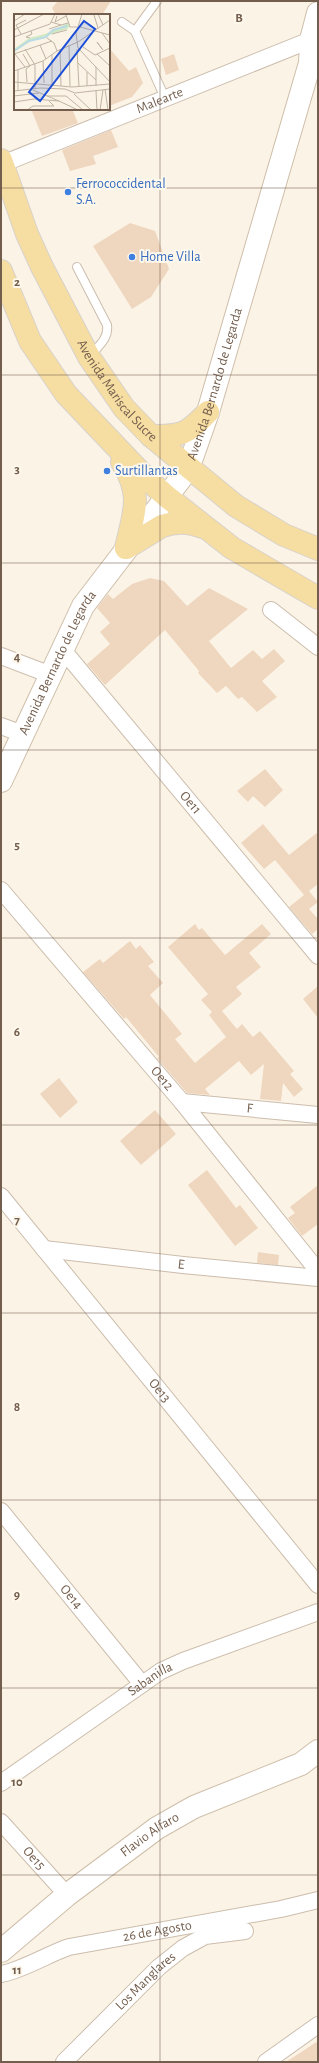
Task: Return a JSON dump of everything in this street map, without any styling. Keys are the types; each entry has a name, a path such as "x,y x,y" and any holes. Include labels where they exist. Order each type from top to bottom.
{"main road":[{"name":"Avenida Mariscal Sucre","path":"2,162 27,234 42,267 89,357 124,408 151,436 188,469 242,510 284,535 318,549"},
{"path":"1,271 30,341 66,394 111,442 166,496 207,529 239,552 318,598"},
{"path":"151,436 175,436 185,433 194,427 208,412"},
{"path":"111,442 128,471 136,496 135,508 126,548"},
{"path":"126,548 162,526 168,524 189,522 207,529"}],"street":[{"name":"Avenida Bernardo de Legarda","path":"1,781 83,606 188,469 208,412 314,48 318,13"},
{"name":"Malearte","path":"2,162 165,98 314,48"},
{"path":"271,610 318,647"},
{"name":"Oe11","path":"63,650 315,949"},
{"path":"1,656 51,675"},
{"path":"1,726 23,734"},
{"name":"Oe12","path":"1,890 182,1102 318,1271"},
{"name":"F","path":"182,1102 318,1115"},
{"name":"Oe13","path":"1,1196 318,1585"},
{"name":"E","path":"44,1248 183,1265 318,1278"},
{"name":"Oe14","path":"1,1511 142,1684"},
{"name":"Sabanilla","path":"1,1783 161,1671 183,1661 318,1612"},
{"name":"Flavio Alfaro","path":"1,1951 67,1895 157,1828 194,1807 301,1764 318,1751"},
{"name":"Oe15","path":"1,1822 67,1895"},
{"name":"26 de Agosto","path":"1,1974 12,1971 69,1947 273,1910 318,1900"},
{"name":"Los Manglares","path":"64,2062 159,1967 183,1948 197,1939 206,1936 245,1931"},
{"path":"266,2062 318,2025"}],"lane":[{"path":"135,32 157,1"},
{"path":"122,22 135,32 165,98"},
{"path":"77,267 103,316 108,333 89,357"}],"building":[{"path":"58,1 111,1 103,14 55,14 52,8"},
{"path":"110,49 129,71 136,67 143,83 132,97 110,106"},
{"path":"174,54 179,70 166,75 161,59"},
{"path":"31,110 72,110 78,123 42,136"},
{"path":"111,130 118,147 93,156 96,164 70,171 62,150"},
{"name":"Home Villa","path":"130,223 155,231 169,269 151,297 132,309 93,246"},
{"path":"150,578 164,581 187,606 209,588 248,609 209,641 231,668 253,650 262,659 274,649 285,661 262,681 277,697 257,712 242,697 238,699 226,686 217,693 198,673 199,671 165,630 105,685 87,664 110,644 100,632 110,623 97,608 108,594 113,599 132,584"},
{"path":"265,769 283,790 265,807 253,796 248,802 237,791"},
{"path":"263,824 289,855 318,832 318,884 309,891 318,902 309,909 318,919 318,929 312,934 289,907 304,895 275,860 264,869 241,843"},
{"path":"195,924 199,930 202,928 225,955 262,924 271,934 249,953 261,967 236,987 242,994 222,1011 237,1029 242,1024 253,1037 260,1031 294,1071 290,1074 303,1089 294,1097 283,1083 281,1101 260,1099 264,1064 251,1075 239,1061 205,1089 210,1095 187,1093 157,1058 159,1057 126,1017 124,1019 83,972 100,959 103,963 130,941 136,949 140,945 154,962 148,966 163,983 150,995 182,1034 175,1039 195,1063 226,1037 209,1015 212,1012 201,1000 208,994 168,947"},
{"path":"318,986 318,1018 303,999"},
{"path":"59,1078 78,1102 60,1118 40,1094"},
{"path":"155,1110 176,1134 141,1165 120,1141"},
{"path":"207,1170 236,1208 240,1205 258,1228 235,1246 188,1185"},
{"path":"318,1185 318,1224 302,1236 288,1218 295,1213 290,1207"},
{"path":"258,1252 279,1255 278,1265 257,1263"},
{"path":"318,2041 318,2062 286,2062"}],"place":[{"name":"Ferrococcidental S.A.","path":"68,192"},
{"name":"Home Villa","path":"132,257"},
{"name":"Surtillantas","path":"107,471"}]}
